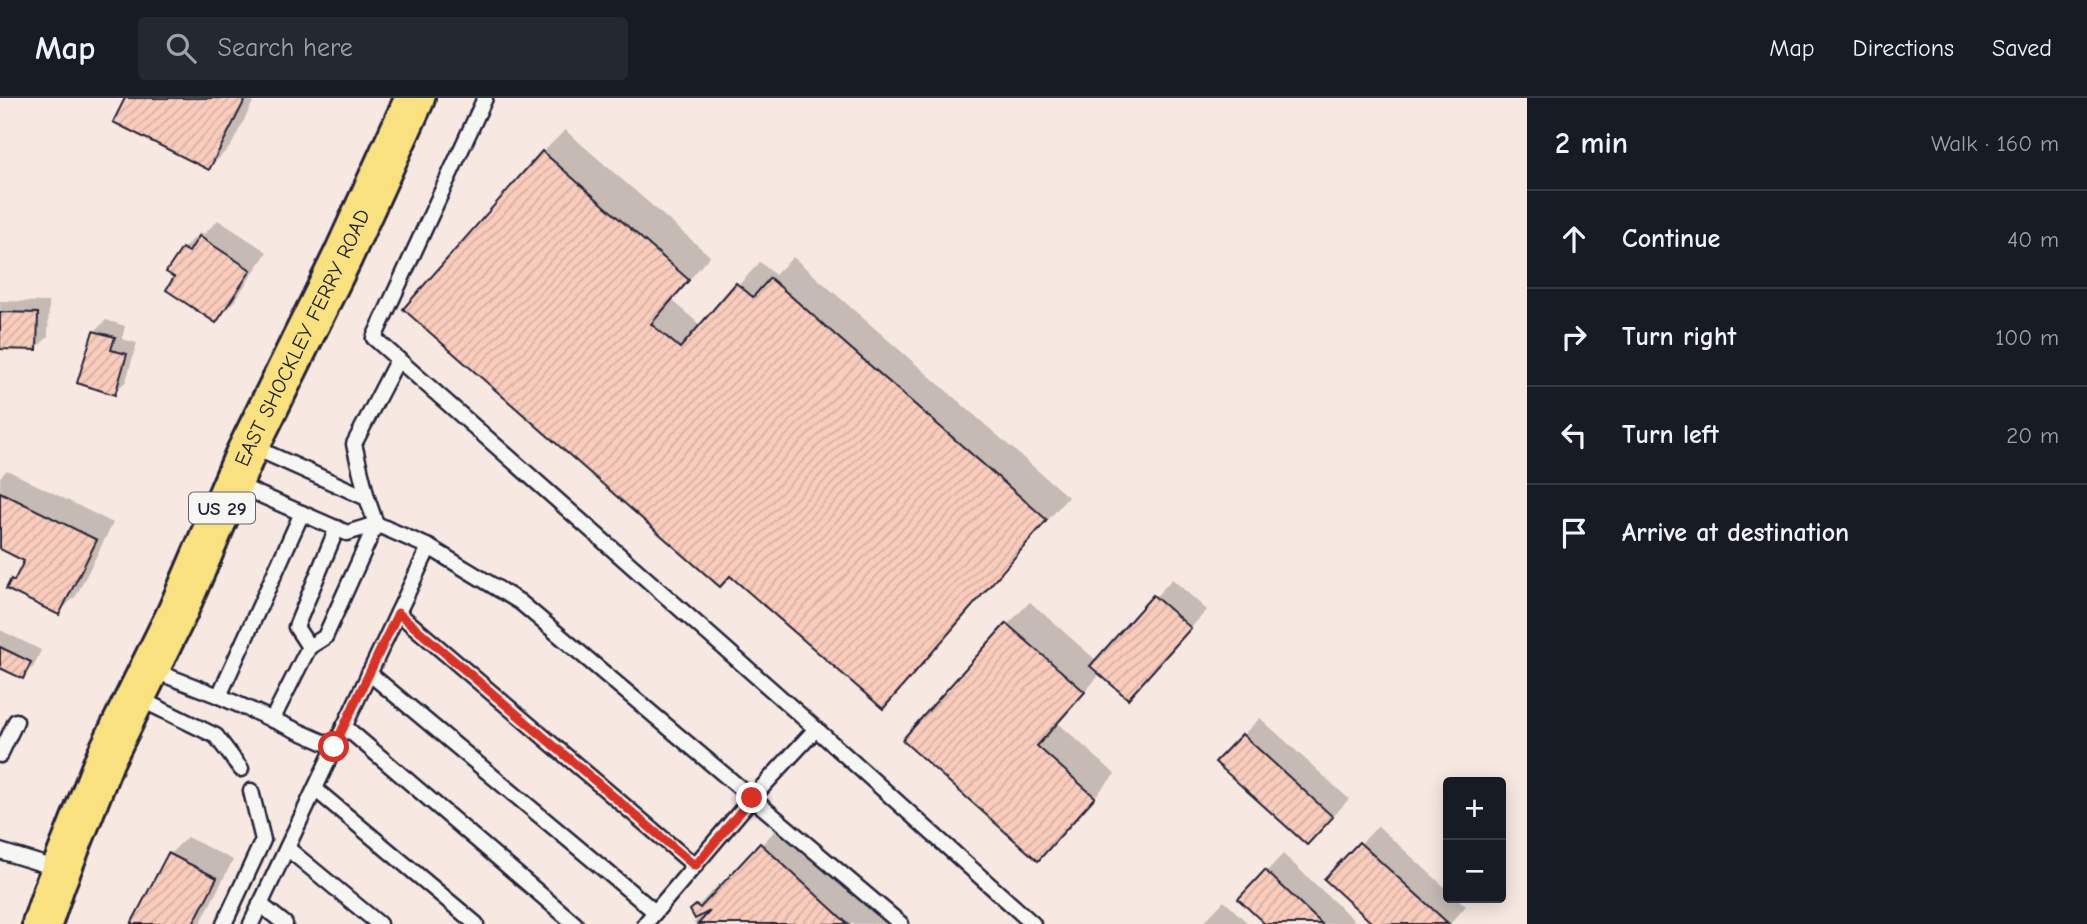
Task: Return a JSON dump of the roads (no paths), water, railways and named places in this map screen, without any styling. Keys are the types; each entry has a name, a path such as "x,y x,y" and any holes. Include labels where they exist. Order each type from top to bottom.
{"highway":[{"name":"EAST SHOCKLEY FERRY ROAD","path":"42,924 105,758 177,613 249,445 343,256 415,98"}],"lane":[{"path":"485,98 374,338 1033,924"},
{"path":"272,720 309,647 325,637 376,524 354,444 398,359"},
{"path":"249,445 368,498"},
{"path":"233,482 347,533 376,524 429,547 520,602 901,924"},
{"path":"219,696 302,513"},
{"path":"309,647 296,627 337,528"},
{"path":"251,924 429,547"},
{"path":"398,613 695,866"},
{"path":"369,673 655,912"},
{"path":"142,683 219,696 334,747"},
{"path":"142,683 216,736 241,769"},
{"path":"0,755 16,721"},
{"path":"344,726 575,924"},
{"path":"645,924 752,798 816,729"},
{"path":"315,789 476,924"},
{"path":"224,924 263,840 251,791"},
{"path":"287,848 379,924"},
{"path":"0,852 61,870"},
{"path":"260,904 285,924"}]}
